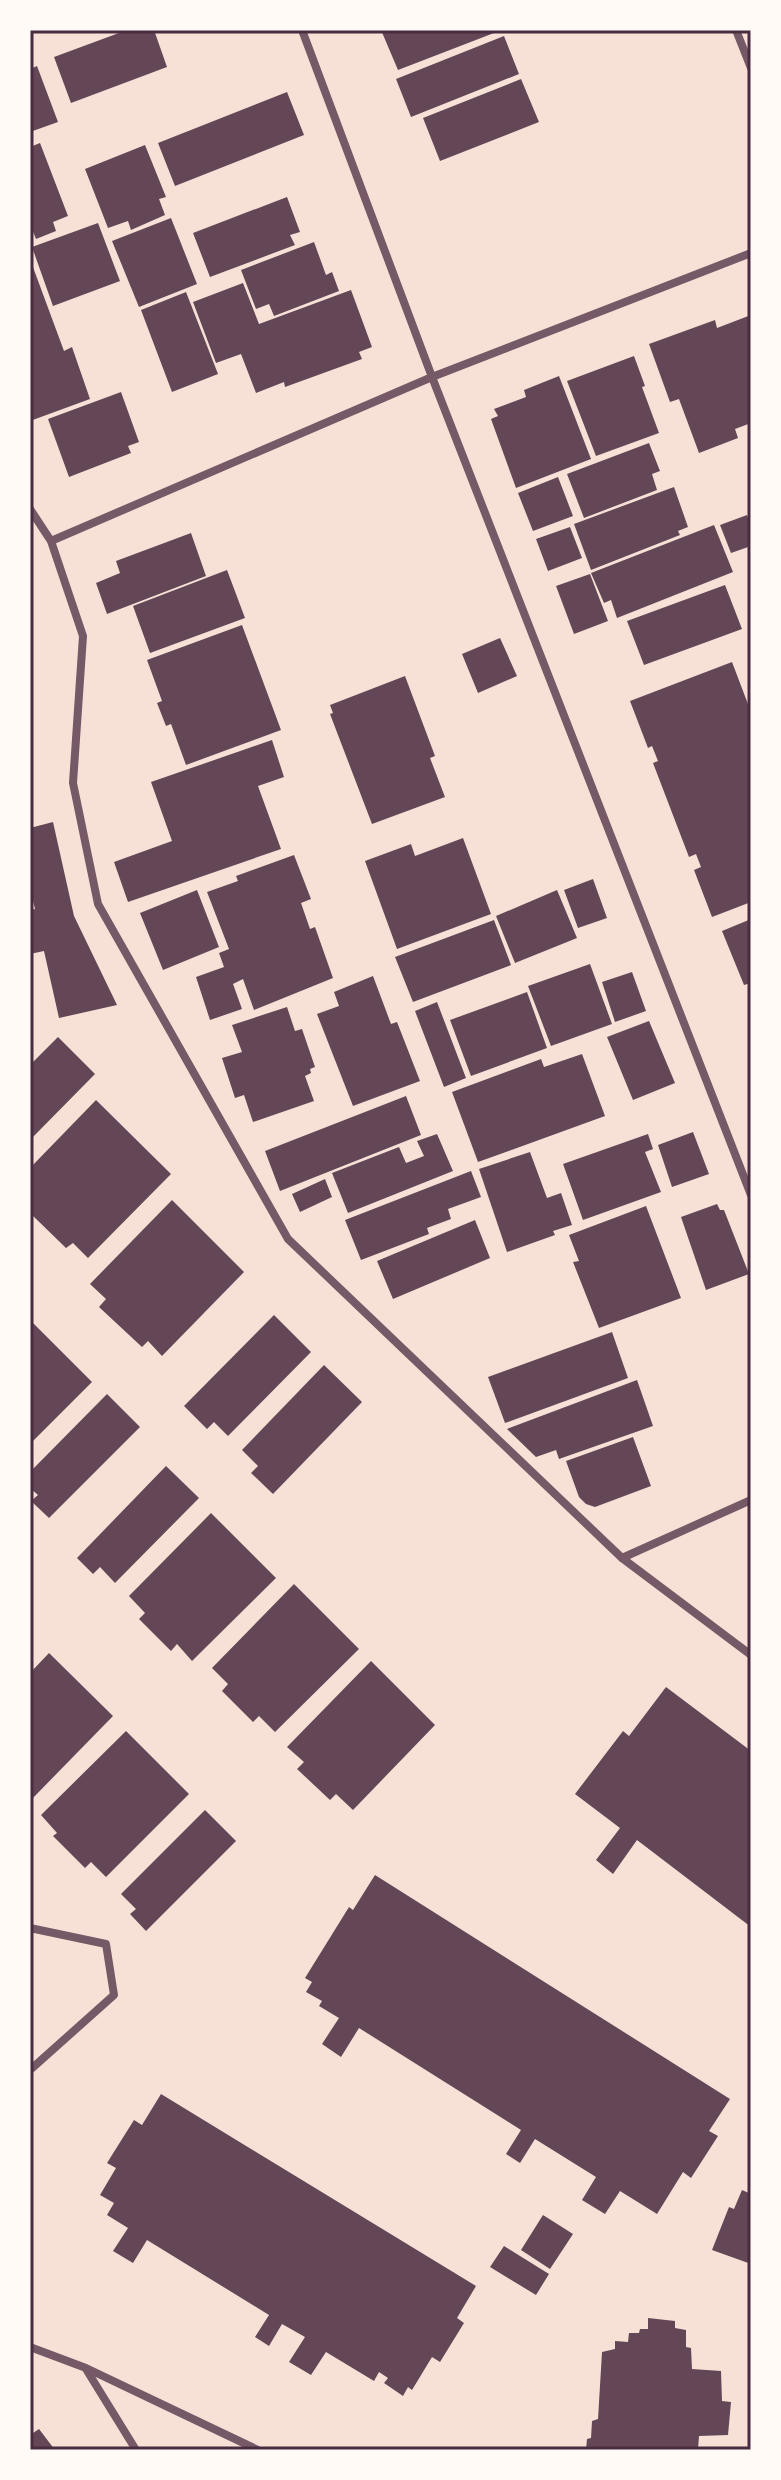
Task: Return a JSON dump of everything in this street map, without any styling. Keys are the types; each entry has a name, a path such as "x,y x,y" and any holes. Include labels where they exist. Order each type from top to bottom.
{"street":[{"path":"302,30 432,377 751,1195"},
{"path":"736,30 751,68"},
{"path":"51,541 432,377 751,253"},
{"path":"30,509 51,541 83,636 73,783 98,904 288,1239 622,1558 751,1655"},
{"path":"622,1558 751,1500"},
{"path":"30,1928 106,1944 114,1995 30,2070"},
{"path":"30,2347 86,2368 258,2450"},
{"path":"86,2368 136,2450"}],"building":[{"path":"127,30 154,30 167,67 71,103 54,57"},
{"path":"381,30 493,30 494,33 398,70"},
{"path":"504,36 519,74 411,117 396,79"},
{"path":"37,66 58,122 30,132 30,69"},
{"path":"521,79 539,122 440,161 423,118"},
{"path":"287,92 304,135 175,186 158,143"},
{"path":"40,143 68,216 53,222 56,231 36,239 30,230 30,147"},
{"path":"145,145 166,197 159,199 165,215 131,230 128,221 108,228 85,169"},
{"path":"287,197 300,232 290,235 295,245 210,277 193,233"},
{"path":"171,218 197,284 139,307 112,241"},
{"path":"98,223 120,281 53,306 32,247"},
{"path":"314,242 326,275 332,272 339,291 274,316 269,304 256,309 241,270"},
{"path":"30,259 64,351 72,347 90,399 30,421"},
{"path":"243,283 259,324 351,290 372,347 359,352 362,359 285,387 284,382 256,393 241,354 216,363 193,302"},
{"path":"186,292 218,374 172,392 141,310"},
{"path":"751,315 751,423 735,429 738,438 699,453 679,399 670,402 649,344 715,320 717,328"},
{"path":"634,356 659,433 596,456 567,381"},
{"path":"559,376 591,459 516,488 491,419 498,416 494,409 526,397 524,390"},
{"path":"121,392 139,442 128,446 131,453 69,477 48,419"},
{"path":"649,443 660,471 652,474 657,490 584,518 567,474"},
{"path":"558,477 573,516 533,531 518,493"},
{"path":"674,487 688,527 678,531 680,535 591,570 574,524"},
{"path":"747,515 751,525 751,546 731,553 720,525"},
{"path":"714,525 733,572 617,618 611,600 604,603 591,573"},
{"path":"570,527 582,558 548,571 536,539"},
{"path":"191,533 206,576 107,614 96,583 120,573 116,561"},
{"path":"227,570 245,618 150,653 133,606"},
{"path":"590,574 608,621 574,634 556,586"},
{"path":"725,585 742,629 644,665 627,621"},
{"path":"242,625 281,730 186,765 171,724 166,726 157,703 162,701 147,660"},
{"path":"500,638 517,676 478,693 462,654"},
{"path":"732,662 751,712 751,902 712,917 694,870 701,867 696,854 689,857 653,763 658,761 652,746 648,748 630,701"},
{"path":"405,676 435,756 430,758 445,797 372,824 330,714 333,713 330,705"},
{"path":"272,740 284,777 258,786 281,849 128,902 114,862 172,841 151,782"},
{"path":"53,822 74,916 117,1005 59,1018 44,951 30,954 30,910 35,909 30,889 30,828"},
{"path":"463,838 491,914 397,949 365,861 411,844 415,856"},
{"path":"294,855 311,899 301,903 310,929 315,927 333,978 254,1010 243,979 233,984 242,1009 210,1020 196,977 224,967 219,953 229,949 207,892 238,881 236,876"},
{"path":"593,879 607,918 578,928 564,890"},
{"path":"197,890 219,947 163,970 140,913"},
{"path":"557,890 577,938 515,963 496,916"},
{"path":"751,919 751,983 744,985 722,931"},
{"path":"494,920 511,965 413,1002 395,957"},
{"path":"590,964 612,1024 551,1046 528,986"},
{"path":"632,972 646,1011 615,1022 602,982"},
{"path":"373,976 391,1024 397,1022 420,1081 353,1106 317,1014 339,1006 334,992"},
{"path":"527,992 547,1048 471,1076 450,1020"},
{"path":"437,1002 466,1078 444,1087 415,1011"},
{"path":"287,1007 295,1031 302,1029 315,1067 305,1076 314,1101 253,1122 244,1095 235,1098 222,1058 242,1052 232,1025"},
{"path":"649,1021 675,1083 633,1100 607,1037"},
{"path":"58,1037 95,1074 30,1140 30,1065"},
{"path":"582,1054 605,1116 478,1162 452,1092 541,1059 544,1067"},
{"path":"406,1096 421,1135 280,1191 265,1151"},
{"path":"96,1100 171,1174 88,1258 73,1243 66,1248 30,1213 30,1168"},
{"path":"693,1132 709,1174 672,1187 658,1145"},
{"path":"437,1134 453,1171 348,1213 332,1173 399,1147 406,1163 424,1156 417,1141"},
{"path":"648,1134 653,1149 645,1152 661,1192 583,1220 563,1164"},
{"path":"530,1152 547,1198 561,1193 572,1225 553,1231 555,1235 507,1252 479,1169"},
{"path":"471,1171 481,1197 448,1209 451,1219 427,1228 429,1234 361,1260 345,1220"},
{"path":"325,1179 332,1197 300,1212 292,1194"},
{"path":"172,1200 244,1272 162,1356 148,1341 142,1347 99,1307 106,1299 90,1284"},
{"path":"717,1204 720,1210 724,1210 749,1274 706,1290 681,1217"},
{"path":"646,1206 681,1298 599,1328 573,1262 579,1261 569,1235"},
{"path":"475,1220 490,1258 393,1299 377,1261"},
{"path":"274,1315 311,1352 228,1436 214,1422 207,1429 184,1406"},
{"path":"30,1320 92,1382 30,1444"},
{"path":"612,1332 628,1378 505,1423 488,1377"},
{"path":"324,1365 362,1402 273,1494 251,1473 258,1466 242,1450"},
{"path":"637,1380 653,1426 559,1459 556,1450 536,1457 507,1429"},
{"path":"107,1394 140,1427 49,1518 31,1501 38,1495 30,1488 30,1472"},
{"path":"633,1437 651,1486 595,1507 586,1504 579,1497 566,1461"},
{"path":"166,1466 199,1498 115,1583 100,1567 93,1574 77,1558"},
{"path":"211,1513 276,1578 192,1661 177,1644 171,1651 139,1619 145,1613 129,1596"},
{"path":"294,1584 359,1649 275,1732 259,1716 253,1722 222,1691 228,1684 212,1668"},
{"path":"49,1653 113,1716 30,1801 30,1673"},
{"path":"371,1661 435,1725 353,1810 336,1794 330,1800 297,1769 304,1762 287,1747"},
{"path":"666,1687 751,1751 751,1927 637,1840 613,1874 596,1860 620,1828 575,1794 623,1731 629,1736"},
{"path":"126,1731 189,1794 106,1877 91,1862 85,1868 53,1836 57,1833 41,1815"},
{"path":"205,1810 236,1841 146,1931 130,1914 136,1909 121,1894"},
{"path":"375,1875 730,2099 709,2131 718,2136 691,2178 683,2172 657,2214 620,2191 605,2214 582,2200 596,2177 535,2139 520,2163 506,2154 521,2130 359,2028 341,2057 322,2044 339,2018 319,2006 322,2001 306,1992 312,1982 305,1978 349,1907 353,1910"},
{"path":"161,2094 476,2286 457,2318 464,2323 440,2362 432,2357 412,2390 408,2387 403,2396 384,2383 388,2378 379,2372 374,2381 326,2352 311,2375 289,2362 305,2337 282,2324 269,2346 255,2337 269,2315 147,2240 133,2263 113,2251 128,2228 107,2215 114,2203 100,2195 116,2168 107,2163 134,2120 142,2125"},
{"path":"742,2190 751,2194 751,2264 712,2250 729,2207 734,2209"},
{"path":"543,2215 573,2234 550,2269 521,2250"},
{"path":"504,2246 549,2274 536,2295 490,2267"},
{"path":"648,2318 675,2321 675,2328 686,2330 686,2347 691,2348 692,2369 721,2371 722,2401 731,2402 728,2435 699,2436 698,2450 586,2450 587,2439 591,2438 592,2421 598,2419 602,2352 615,2349 615,2341 628,2342 629,2333 648,2329"},
{"path":"39,2429 55,2450 30,2450 30,2435"}]}
